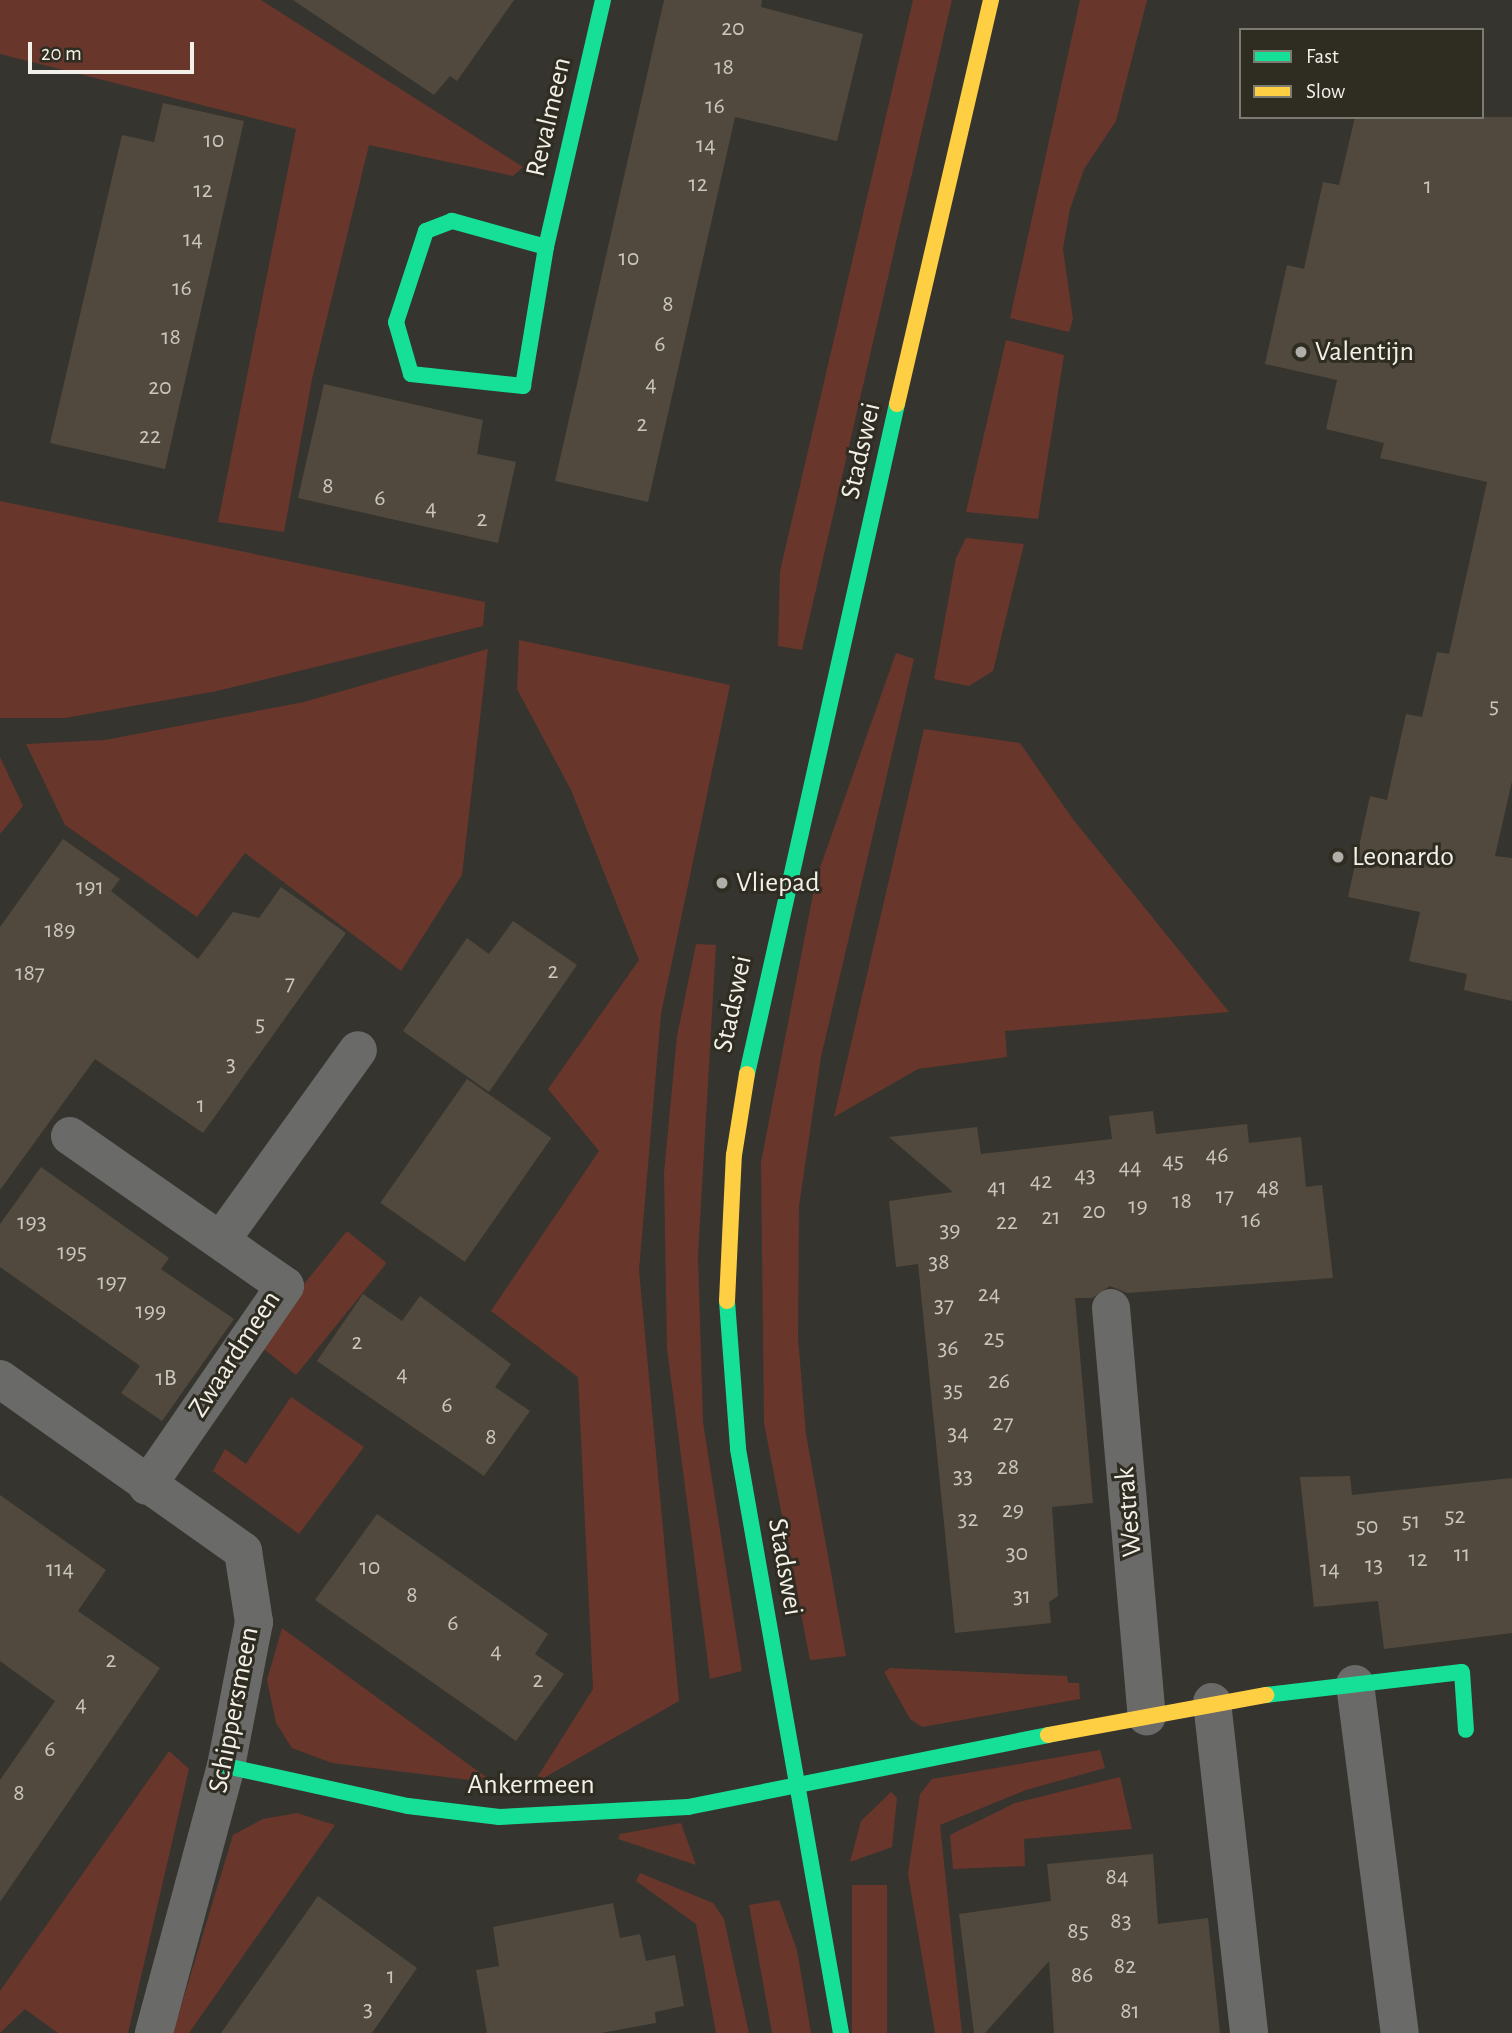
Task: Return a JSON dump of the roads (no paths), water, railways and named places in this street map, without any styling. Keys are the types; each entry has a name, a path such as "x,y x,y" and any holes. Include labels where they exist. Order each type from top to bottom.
{"street":[{"name":"Revalmeen","path":"546,247 452,221 426,231 396,322 411,374 523,386 546,247 603,0"},
{"name":"Stadswei","path":"841,2033 738,1449 727,1300 735,1143 760,1001 991,0"},
{"path":"221,1240 358,1050"},
{"name":"Zwaardmeen","path":"70,1136 285,1286 147,1486"},
{"name":"Westrak","path":"1111,1308 1147,1716"},
{"name":"Schippersmeen","path":"0,1379 147,1486 243,1550 254,1622 226,1766 154,2033"},
{"path":"797,1785 1212,1702 1462,1672 1466,1730"},
{"path":"1355,1684 1400,2033"},
{"path":"1212,1702 1249,2033"},
{"name":"Ankermeen","path":"226,1766 408,1806 499,1817 688,1807 797,1785"}],"place":[{"name":"Valentijn","path":"1301,352"},
{"name":"Leonardo","path":"1338,857"},
{"name":"Vliepad","path":"722,883"}]}
